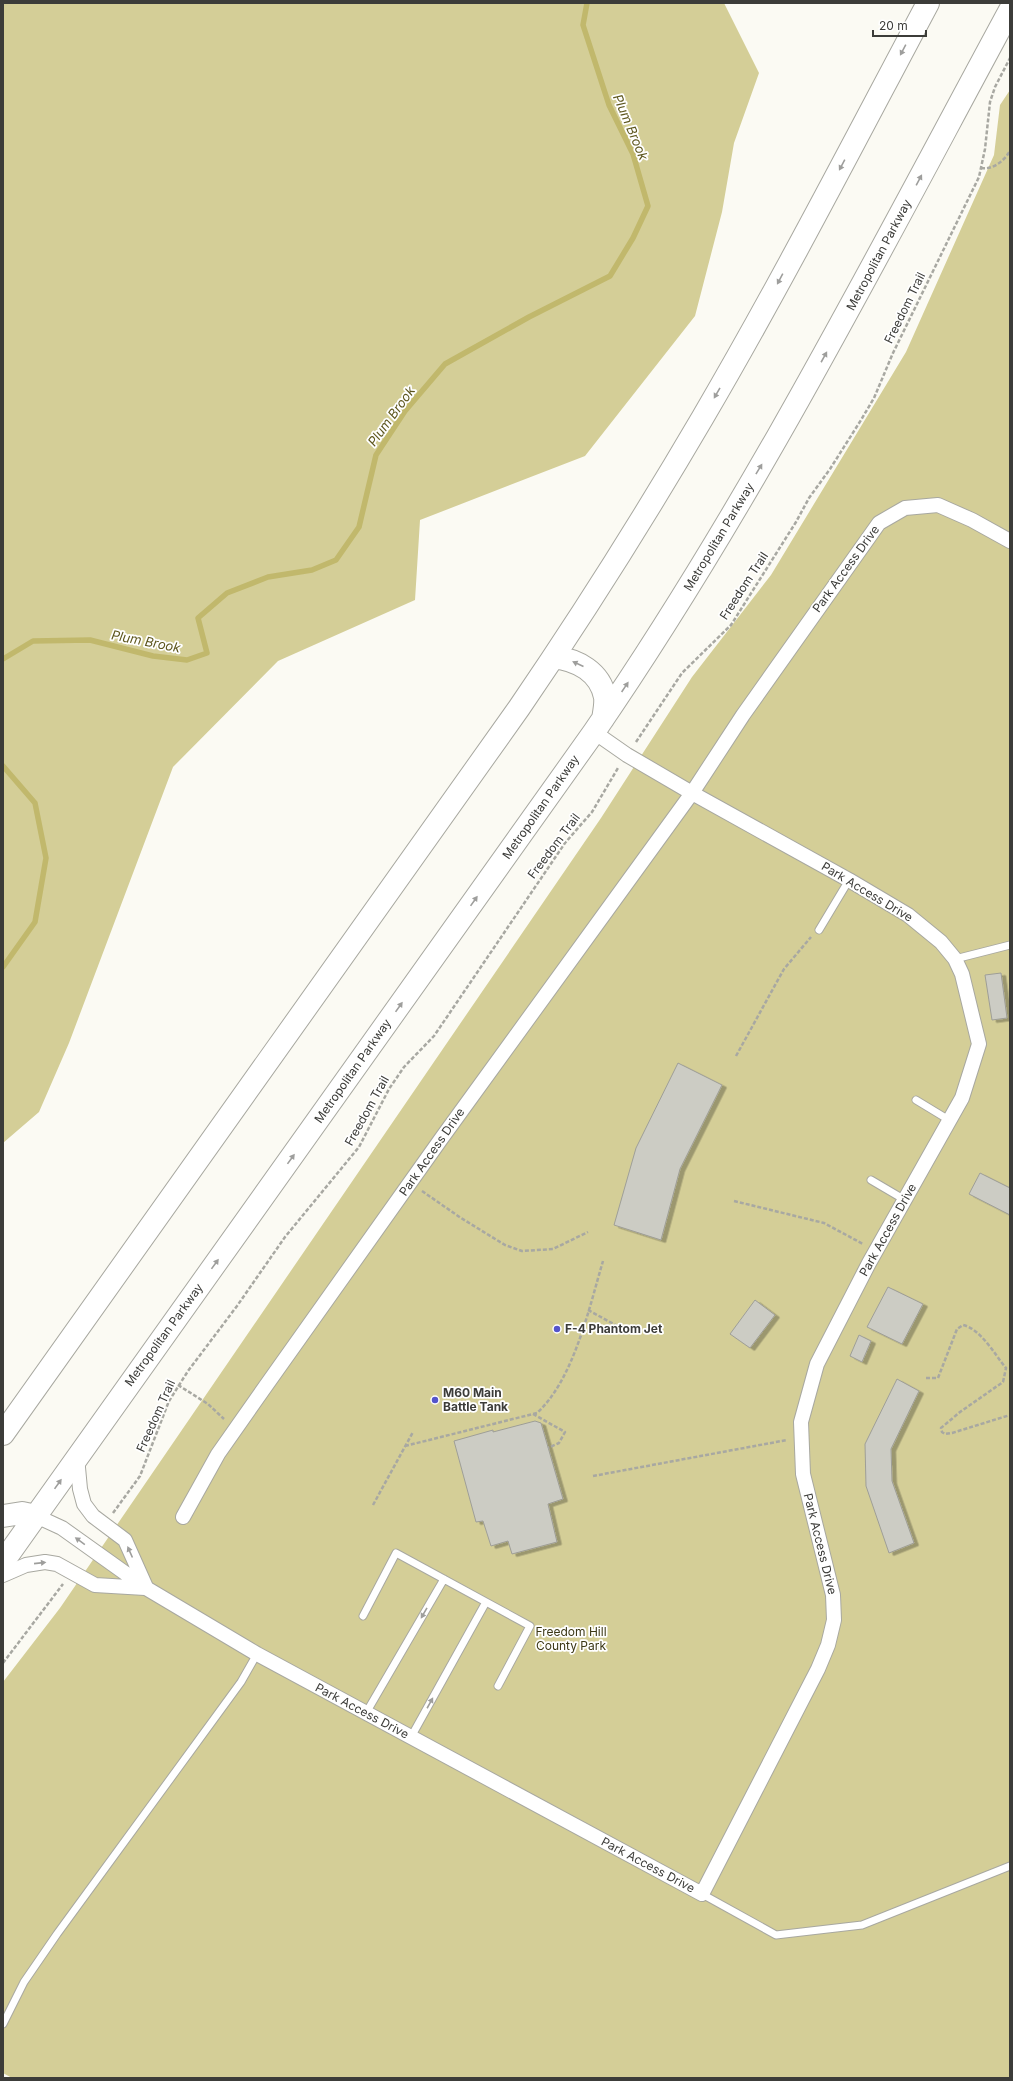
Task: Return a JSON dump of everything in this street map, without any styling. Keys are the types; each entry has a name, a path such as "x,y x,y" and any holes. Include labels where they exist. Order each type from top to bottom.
{"main road":[{"path":"3,1434 554,657 631,536 703,416 773,292 928,3"},
{"name":"Metropolitan Parkway","path":"3,1562 599,726 711,551 809,384 1010,10"},
{"path":"554,657 565,658 578,663 588,668 595,675 601,686 605,699 599,726"},
{"path":"3,1516 22,1513 36,1516"}],"street":[{"name":"Park Access Drive","path":"183,1517 218,1454 410,1181 692,793 743,715 879,523 905,508 938,506 972,520 1010,541"},
{"name":"Park Access Drive","path":"36,1516 62,1528 146,1588 257,1654 702,1894 818,1669 828,1645 834,1620 833,1595 803,1474 801,1422 817,1364 876,1251 962,1098 979,1044 962,974 956,959 941,942 908,915 849,880 692,793 627,755 599,726"},
{"path":"77,1457 80,1489 84,1504 93,1516 125,1540 146,1588"},
{"name":"Park Access Drive","path":"3,1575 26,1565 45,1562 57,1564 95,1585 146,1588"}],"lane":[{"path":"819,930 849,880"},
{"path":"956,959 1010,945"},
{"path":"916,1100 950,1120"},
{"path":"871,1180 905,1200"},
{"path":"363,1616 396,1553 530,1626 498,1686"},
{"path":"366,1713 444,1579"},
{"path":"410,1737 486,1602"},
{"path":"3,2024 24,1982 36,1964 241,1682 257,1654"},
{"path":"702,1894 776,1935 862,1925 1010,1866"}],"path":[{"name":"Freedom Trail","path":"110,1516 140,1476 161,1420 178,1385 285,1237 359,1147 389,1089 404,1067 434,1036 565,844 592,812 627,755 682,673 731,625 796,522 809,498 830,469 861,420 874,398 896,347 972,192 981,168 985,149 990,102 995,87 1010,58"},
{"path":"981,168 992,167 1001,162 1010,151"},
{"path":"736,1056 784,969 808,940 819,930"},
{"path":"410,1181 460,1218 505,1245 522,1251 553,1249 588,1232"},
{"path":"734,1201 824,1223 876,1251"},
{"path":"405,1446 533,1414 541,1409 553,1394 576,1349 603,1261"},
{"path":"588,1310 620,1328"},
{"path":"926,1378 938,1378 957,1329 963,1325 968,1326 979,1336 1006,1368 1006,1375 1003,1382 951,1419 941,1428 942,1432 952,1434 1010,1415"},
{"path":"178,1385 208,1404 235,1430"},
{"path":"533,1414 565,1432 558,1443 548,1448"},
{"path":"373,1505 413,1432"},
{"path":"593,1476 792,1439"},
{"path":"3,1663 64,1583"}],"green space":[{"path":"3,3 724,3 759,73 734,143 722,212 695,316 585,456 420,520 415,600 278,661 173,767 69,1043 39,1112 3,1143"},
{"name":"Freedom Hill County Park","path":"1010,90 1010,2078 12,2078 3,2073 3,1682 60,1608 601,818 692,677 771,575 906,352 994,155 1000,105"}],"building":[{"path":"1001,973 1007,1018 992,1020 985,975"},
{"path":"678,1063 722,1085 680,1169 661,1240 614,1225 636,1148"},
{"path":"980,1173 1010,1188 1010,1215 969,1194"},
{"path":"888,1287 923,1304 902,1344 867,1327"},
{"path":"755,1300 775,1315 750,1348 730,1334"},
{"path":"859,1335 871,1341 862,1362 850,1356"},
{"path":"897,1379 919,1391 891,1449 892,1481 914,1543 889,1553 866,1486 865,1444"},
{"path":"535,1421 541,1423 563,1499 548,1504 557,1542 512,1554 508,1541 491,1546 483,1521 476,1522 454,1441 493,1430 493,1432"}],"waterway":[{"name":"Plum Brook","path":"3,659 33,641 90,640 153,656 187,660 207,653 198,618 227,593 268,577 312,570 336,560 359,527 376,455 405,411 445,364 529,317 610,276 633,238 648,206 633,154 609,105 583,25 587,3"},
{"name":"Plum Brook","path":"3,766 35,803 46,858 35,922 3,967"}],"place":[{"name":"F-4 Phantom Jet","path":"557,1329"},
{"name":"M60 Main Battle Tank","path":"435,1400"}]}
